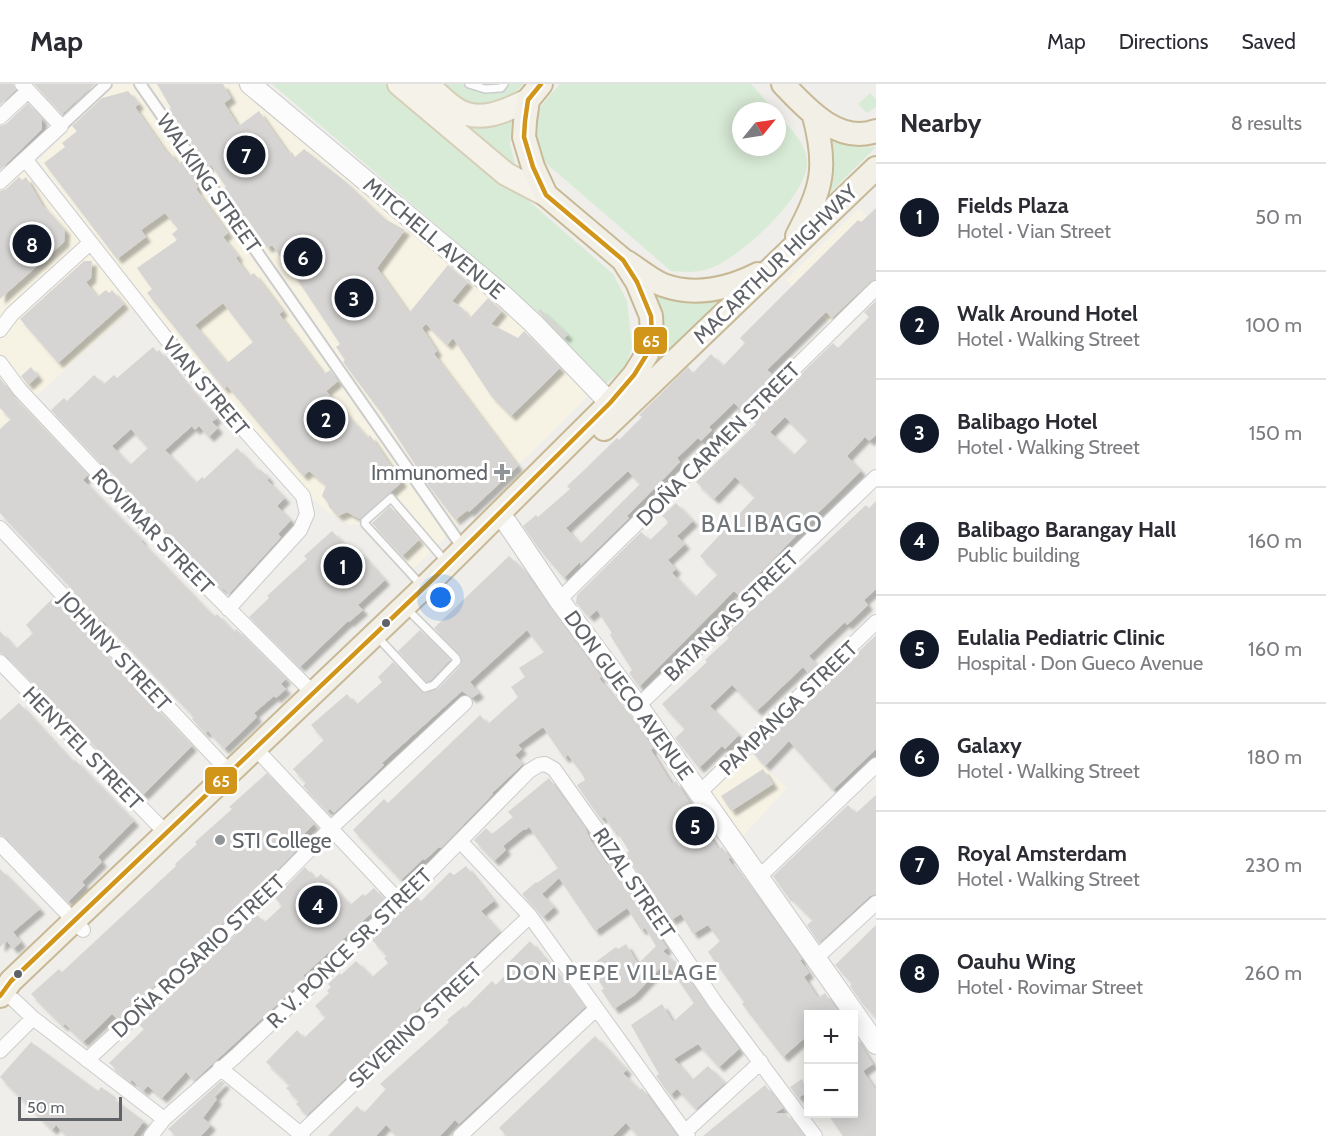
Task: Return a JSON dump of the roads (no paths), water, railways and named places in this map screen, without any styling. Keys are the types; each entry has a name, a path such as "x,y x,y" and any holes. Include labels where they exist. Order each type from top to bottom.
{"highway":[{"path":"783,84 814,116 844,131 859,134 876,130"},
{"name":"MACARTHUR HIGHWAY","path":"5,1002 167,834 230,773 260,753 313,693 610,403 634,375 647,354 652,336 651,316 645,299 623,260 546,195 533,167 524,137 535,92"},
{"path":"623,260 661,284 700,292 743,281 781,258 807,216 822,175 820,142 814,116"},
{"name":"MACARTHUR HIGHWAY","path":"79,926 260,753 383,643 876,168"}],"main road":[{"name":"MITCHELL AVENUE","path":"250,84 505,297 533,322 610,403"},
{"path":"399,84 506,174 546,195"},
{"path":"427,84 457,110 473,115 492,115 535,92"},
{"name":"DON GUECO AVENUE","path":"507,523 559,600 638,706 876,1044"}],"street":[{"path":"0,183 106,84"},
{"name":"WALKING STREET","path":"140,84 455,556"},
{"path":"0,117 25,87 61,126"},
{"name":"VIAN STREET","path":"25,159 190,369 303,496 307,514 300,530 228,609"},
{"path":"0,330 12,314 90,243"},
{"name":"DOÑA CARMEN STREET","path":"559,600 876,288"},
{"name":"ROVIMAR STREET","path":"0,363 20,390 228,609 313,693"},
{"name":"BATANGAS STREET","path":"638,706 876,477"},
{"name":"JOHNNY STREET","path":"0,528 230,773"},
{"name":"PAMPANGA STREET","path":"699,793 876,622"},
{"name":"HENYFEL STREET","path":"0,662 167,834"},
{"name":"DOÑA ROSARIO STREET","path":"87,1060 249,911 331,828 465,703"},
{"path":"260,753 400,902"},
{"name":"RIZAL STREET","path":"529,771 545,764 554,769 613,851 715,1002 815,1136"},
{"path":"759,877 876,765"},
{"name":"R. V. PONCE SR. STREET","path":"151,1136 164,1119 236,1056 400,902 529,771"},
{"path":"460,841 530,916 686,1134 760,1062"},
{"path":"0,844 79,926"},
{"path":"816,958 876,903"},
{"name":"SEVERINO STREET","path":"302,1135 530,916"},
{"path":"5,1002 33,1018 164,1119"},
{"path":"470,1133 596,1009"},
{"path":"3,1044 33,1018"},
{"path":"220,1068 302,1135"}],"lane":[{"path":"469,84 486,88 501,88 504,84"},
{"path":"423,587 364,521 391,498 455,556"},
{"path":"383,643 425,688 434,686 456,661 456,658 412,615"}],"place":[{"name":"Royal Amsterdam","path":"246,155"},
{"name":"Oauhu Wing","path":"32,244"},
{"name":"Galaxy","path":"303,257"},
{"name":"Balibago Hotel","path":"354,298"},
{"name":"Walk Around Hotel","path":"326,419"},
{"name":"Immunomed","path":"502,472"},
{"name":"Fields Plaza","path":"343,566"},
{"name":"Eulalia Pediatric Clinic","path":"695,826"},
{"name":"STI College","path":"220,840"},
{"name":"Balibago Barangay Hall","path":"318,905"}],"district":[{"name":"BALIBAGO","path":"762,523"},
{"name":"DON PEPE VILLAGE","path":"612,972"}]}
